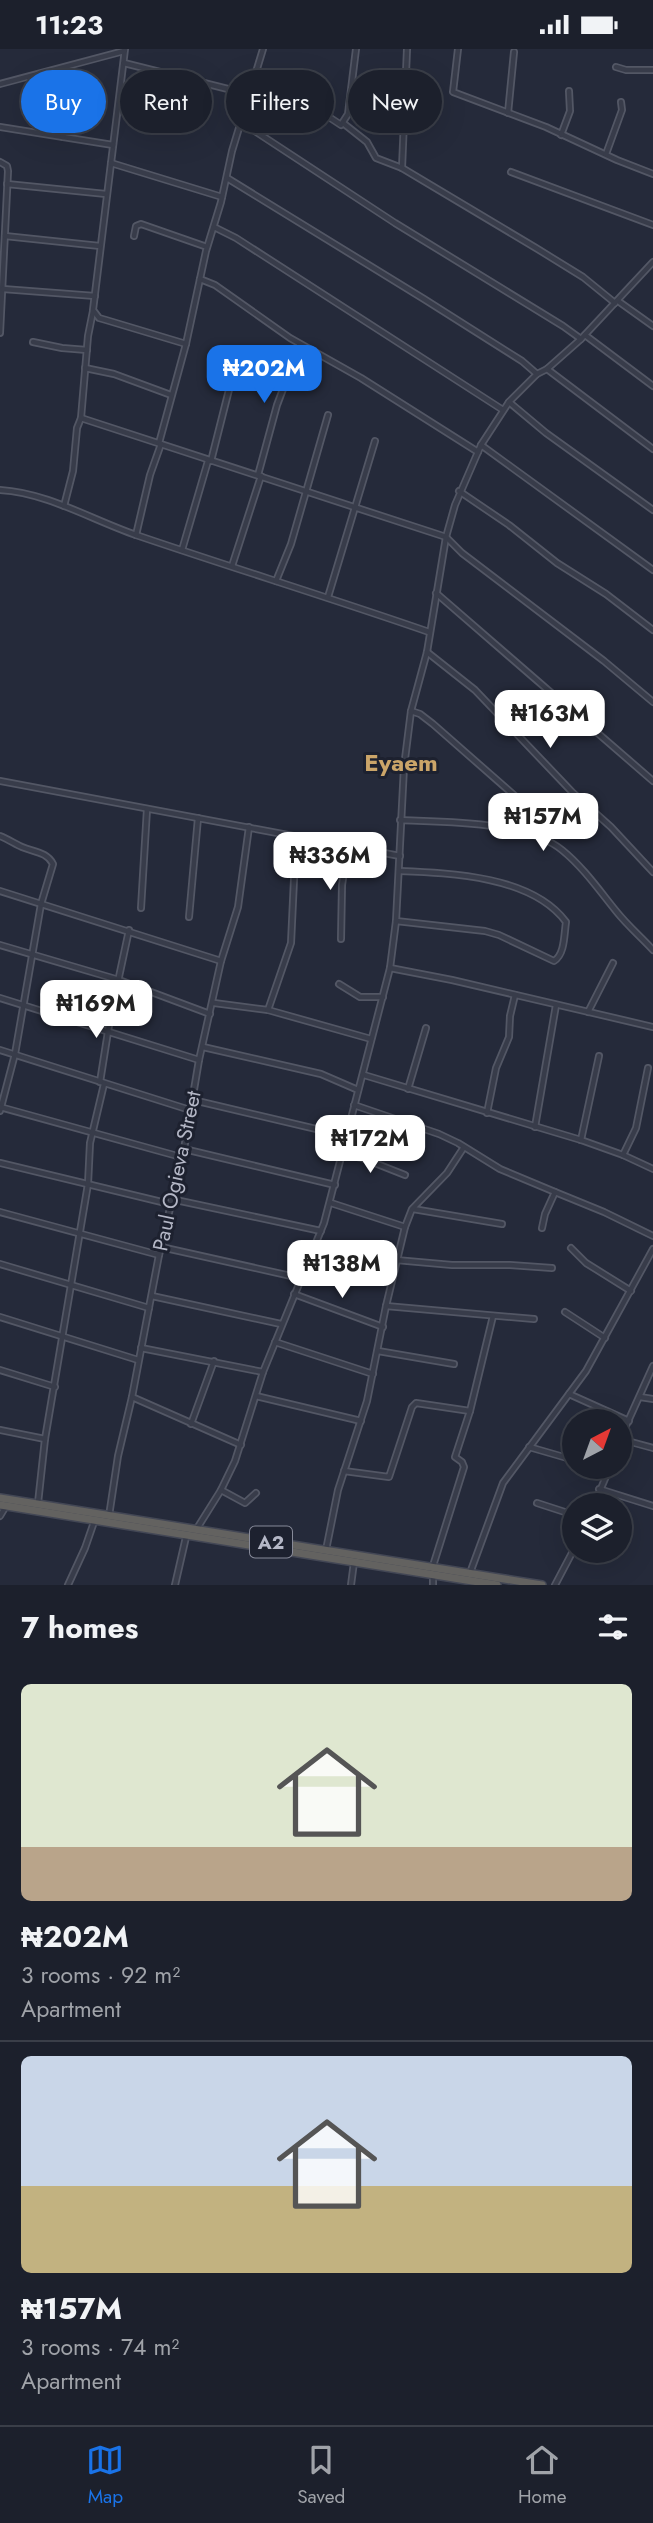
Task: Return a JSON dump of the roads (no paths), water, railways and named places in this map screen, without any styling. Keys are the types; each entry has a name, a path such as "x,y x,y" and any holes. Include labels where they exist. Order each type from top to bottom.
{"highway":[{"name":"A2","path":"0,1498 326,1550 433,1577 470,1573 542,1585"},
{"name":"A2","path":"3,1506 495,1585"}],"street":[{"path":"258,70 263,49"},
{"path":"344,123 348,114 356,49"},
{"path":"402,168 407,49"},
{"path":"457,49 453,92 653,174"},
{"path":"0,84 125,50 100,246 99,277 87,350 81,418 77,428 74,471 64,506"},
{"path":"508,113 514,53"},
{"path":"124,63 226,88"},
{"path":"616,67 626,70 653,70"},
{"path":"561,135 570,111 569,91"},
{"path":"606,154 622,110 621,102"},
{"path":"334,121 344,123 367,142 376,158 402,168 583,277 653,326"},
{"path":"0,127 113,145"},
{"path":"63,137 64,133"},
{"path":"136,534 186,344 207,247 238,133"},
{"path":"258,133 394,223 583,337 653,386"},
{"path":"0,162 8,171 0,333"},
{"path":"111,163 222,197"},
{"path":"511,172 653,225"},
{"path":"227,178 424,299 522,361 537,374"},
{"path":"7,184 106,194"},
{"path":"134,236 136,226 141,224 207,247"},
{"path":"214,227 236,238 503,409"},
{"path":"5,236 100,246"},
{"path":"195,1531 221,1490 241,1445 263,1372 321,1231 331,1203 346,1136 364,1075 390,968 397,921 400,820 411,711 427,652 446,537 459,491 481,445 503,409 537,374 547,369 583,337 653,262"},
{"path":"200,279 215,285 300,344 361,378 478,452"},
{"path":"3,289 95,296"},
{"path":"93,310 99,318 186,344"},
{"path":"33,342 87,350"},
{"path":"232,566 281,396 300,344"},
{"path":"183,550 236,362"},
{"path":"85,368 114,374 171,395"},
{"path":"547,369 653,449"},
{"path":"509,402 546,433 653,510"},
{"path":"276,581 291,544 328,415"},
{"path":"81,418 446,537 462,553 604,661 653,702"},
{"path":"328,597 375,441"},
{"path":"481,445 653,570"},
{"path":"0,490 20,491 41,497 136,534 429,632"},
{"path":"459,491 653,630"},
{"path":"436,593 653,781"},
{"path":"427,652 475,690 573,793 611,827 653,871"},
{"path":"411,711 433,724 531,810"},
{"path":"0,781 400,856"},
{"path":"141,908 147,809"},
{"path":"189,917 198,818"},
{"path":"400,820 479,824 530,835 555,845 601,889 615,910 653,950"},
{"name":"Paul Ogieva Street","path":"109,1517 118,1455 132,1397 160,1247 184,1149 199,1060 214,1003 221,961 238,907 250,827"},
{"path":"0,836 39,852 52,861 52,871 41,904 15,1054 0,1108 181,1157"},
{"path":"268,1010 291,943 296,837"},
{"path":"341,939 342,885 348,847"},
{"path":"397,921 485,931 554,961 559,959 561,953 566,922 541,900 490,879 448,873 399,871"},
{"path":"0,891 221,961"},
{"path":"38,1503 69,1284 88,1184 108,1030 129,930"},
{"path":"0,945 119,980 210,1014"},
{"path":"588,1012 613,963"},
{"path":"390,968 653,1027"},
{"path":"339,984 360,997 383,997"},
{"path":"487,1113 496,1068 509,1037 515,996"},
{"path":"0,998 199,1060"},
{"path":"214,1003 268,1010 371,1039"},
{"path":"535,1127 556,1005"},
{"path":"408,1089 426,1028"},
{"path":"203,1047 321,1074 358,1090"},
{"path":"0,1050 190,1110"},
{"path":"581,1140 599,1056"},
{"path":"624,1155 636,1128 648,1068"},
{"path":"364,1075 581,1140 624,1155 653,1169"},
{"path":"193,1100 346,1136"},
{"path":"354,1105 439,1134 500,1169 604,1212 653,1236"},
{"path":"326,1550 338,1490 373,1374 405,1227 412,1209 447,1173 464,1147"},
{"path":"184,1149 335,1185"},
{"path":"343,1154 362,1158 405,1175"},
{"path":"0,1163 88,1184 321,1231"},
{"path":"542,1228 555,1192"},
{"path":"331,1203 405,1227"},
{"path":"412,1209 502,1224"},
{"path":"0,1213 159,1255"},
{"path":"160,1247 300,1278"},
{"path":"571,1248 586,1263 631,1291"},
{"path":"470,1573 503,1483 586,1371 653,1249"},
{"path":"311,1254 393,1276"},
{"path":"397,1260 452,1265 552,1268"},
{"path":"0,1264 149,1308"},
{"path":"294,1294 383,1327"},
{"path":"152,1296 281,1324"},
{"path":"386,1306 534,1319"},
{"path":"565,1312 605,1338"},
{"path":"433,1577 464,1467 463,1462 455,1457 470,1411 493,1316"},
{"path":"0,1318 138,1360"},
{"path":"275,1342 373,1374"},
{"path":"141,1348 263,1372"},
{"path":"378,1351 454,1364"},
{"path":"191,1424 214,1361"},
{"path":"632,1414 653,1367"},
{"path":"0,1370 55,1387"},
{"path":"569,1394 602,1409"},
{"path":"256,1396 361,1421"},
{"path":"132,1397 241,1445"},
{"path":"640,1397 653,1399"},
{"path":"344,1471 389,1477 412,1407 416,1403 470,1411"},
{"path":"0,1430 45,1439"},
{"path":"632,1442 653,1448"},
{"path":"529,1447 562,1457"},
{"path":"598,1493 604,1479"},
{"path":"599,1489 653,1506"},
{"path":"221,1490 245,1503 256,1493"},
{"path":"537,1503 562,1511"},
{"path":"0,1515 3,1506"},
{"path":"68,1585 94,1522"},
{"path":"175,1585 186,1537"},
{"path":"351,1585 354,1562"},
{"path":"555,1585 567,1563"}],"district":[{"name":"Eyaem","path":"401,763"}]}
